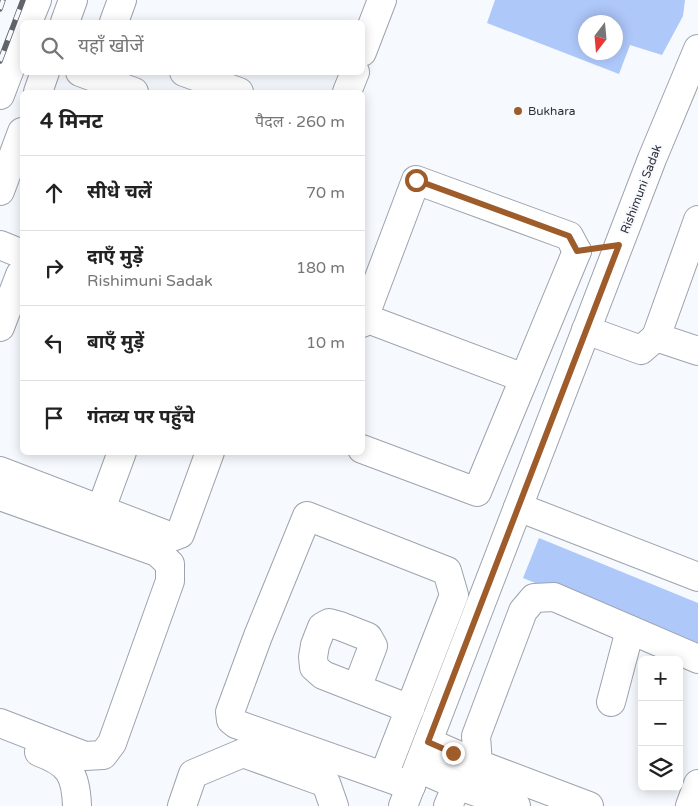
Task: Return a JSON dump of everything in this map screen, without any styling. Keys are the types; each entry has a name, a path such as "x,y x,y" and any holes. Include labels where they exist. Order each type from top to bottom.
{"street":[{"path":"29,20 37,0"},
{"path":"66,20 73,0"},
{"path":"115,20 122,0"},
{"path":"365,44 382,0"},
{"path":"0,95 20,42"},
{"name":"Rishimuni Sadak","path":"411,787 652,159 698,49"},
{"path":"39,90 44,75"},
{"path":"85,75 105,87 122,90"},
{"path":"192,75 234,90"},
{"path":"348,90 354,75"},
{"path":"0,191 20,144"},
{"path":"365,317 416,180 569,236 577,251"},
{"path":"586,330 641,350 656,337 698,220"},
{"path":"0,245 16,268 0,327"},
{"path":"577,251 619,245"},
{"path":"365,450 477,492 577,251"},
{"path":"365,320 524,378"},
{"path":"656,337 698,351"},
{"path":"102,510 121,455"},
{"path":"0,471 172,536 180,534 209,455"},
{"path":"0,496 157,552 170,564 170,581 112,743 103,756 85,756 0,723"},
{"path":"518,507 698,577"},
{"path":"384,775 454,595 447,571 307,516 258,636 230,712 231,720 236,724 384,775 411,787 516,806"},
{"path":"478,764 476,736 523,610 534,598 554,597 698,659"},
{"path":"611,702 630,630"},
{"path":"357,688 410,709"},
{"path":"0,738 52,757 69,770 77,788 78,806"},
{"path":"428,742 478,764 589,806"},
{"path":"182,806 193,774 243,753 326,783 334,806"},
{"path":"690,806 698,784"}],"shaded area":[{"path":"495,0 685,0 683,16 662,55 630,45 619,74 583,60 623,60 623,15 578,15 578,58 487,23"},
{"path":"539,538 698,603 698,649 523,578"}],"railway":[{"path":"0,9 3,0"},
{"path":"0,61 23,0"}],"place":[{"name":"Bukhara","path":"518,111"}],"route":[{"path":"416,180 569,236 577,251 619,245 428,742 453,753"}]}
